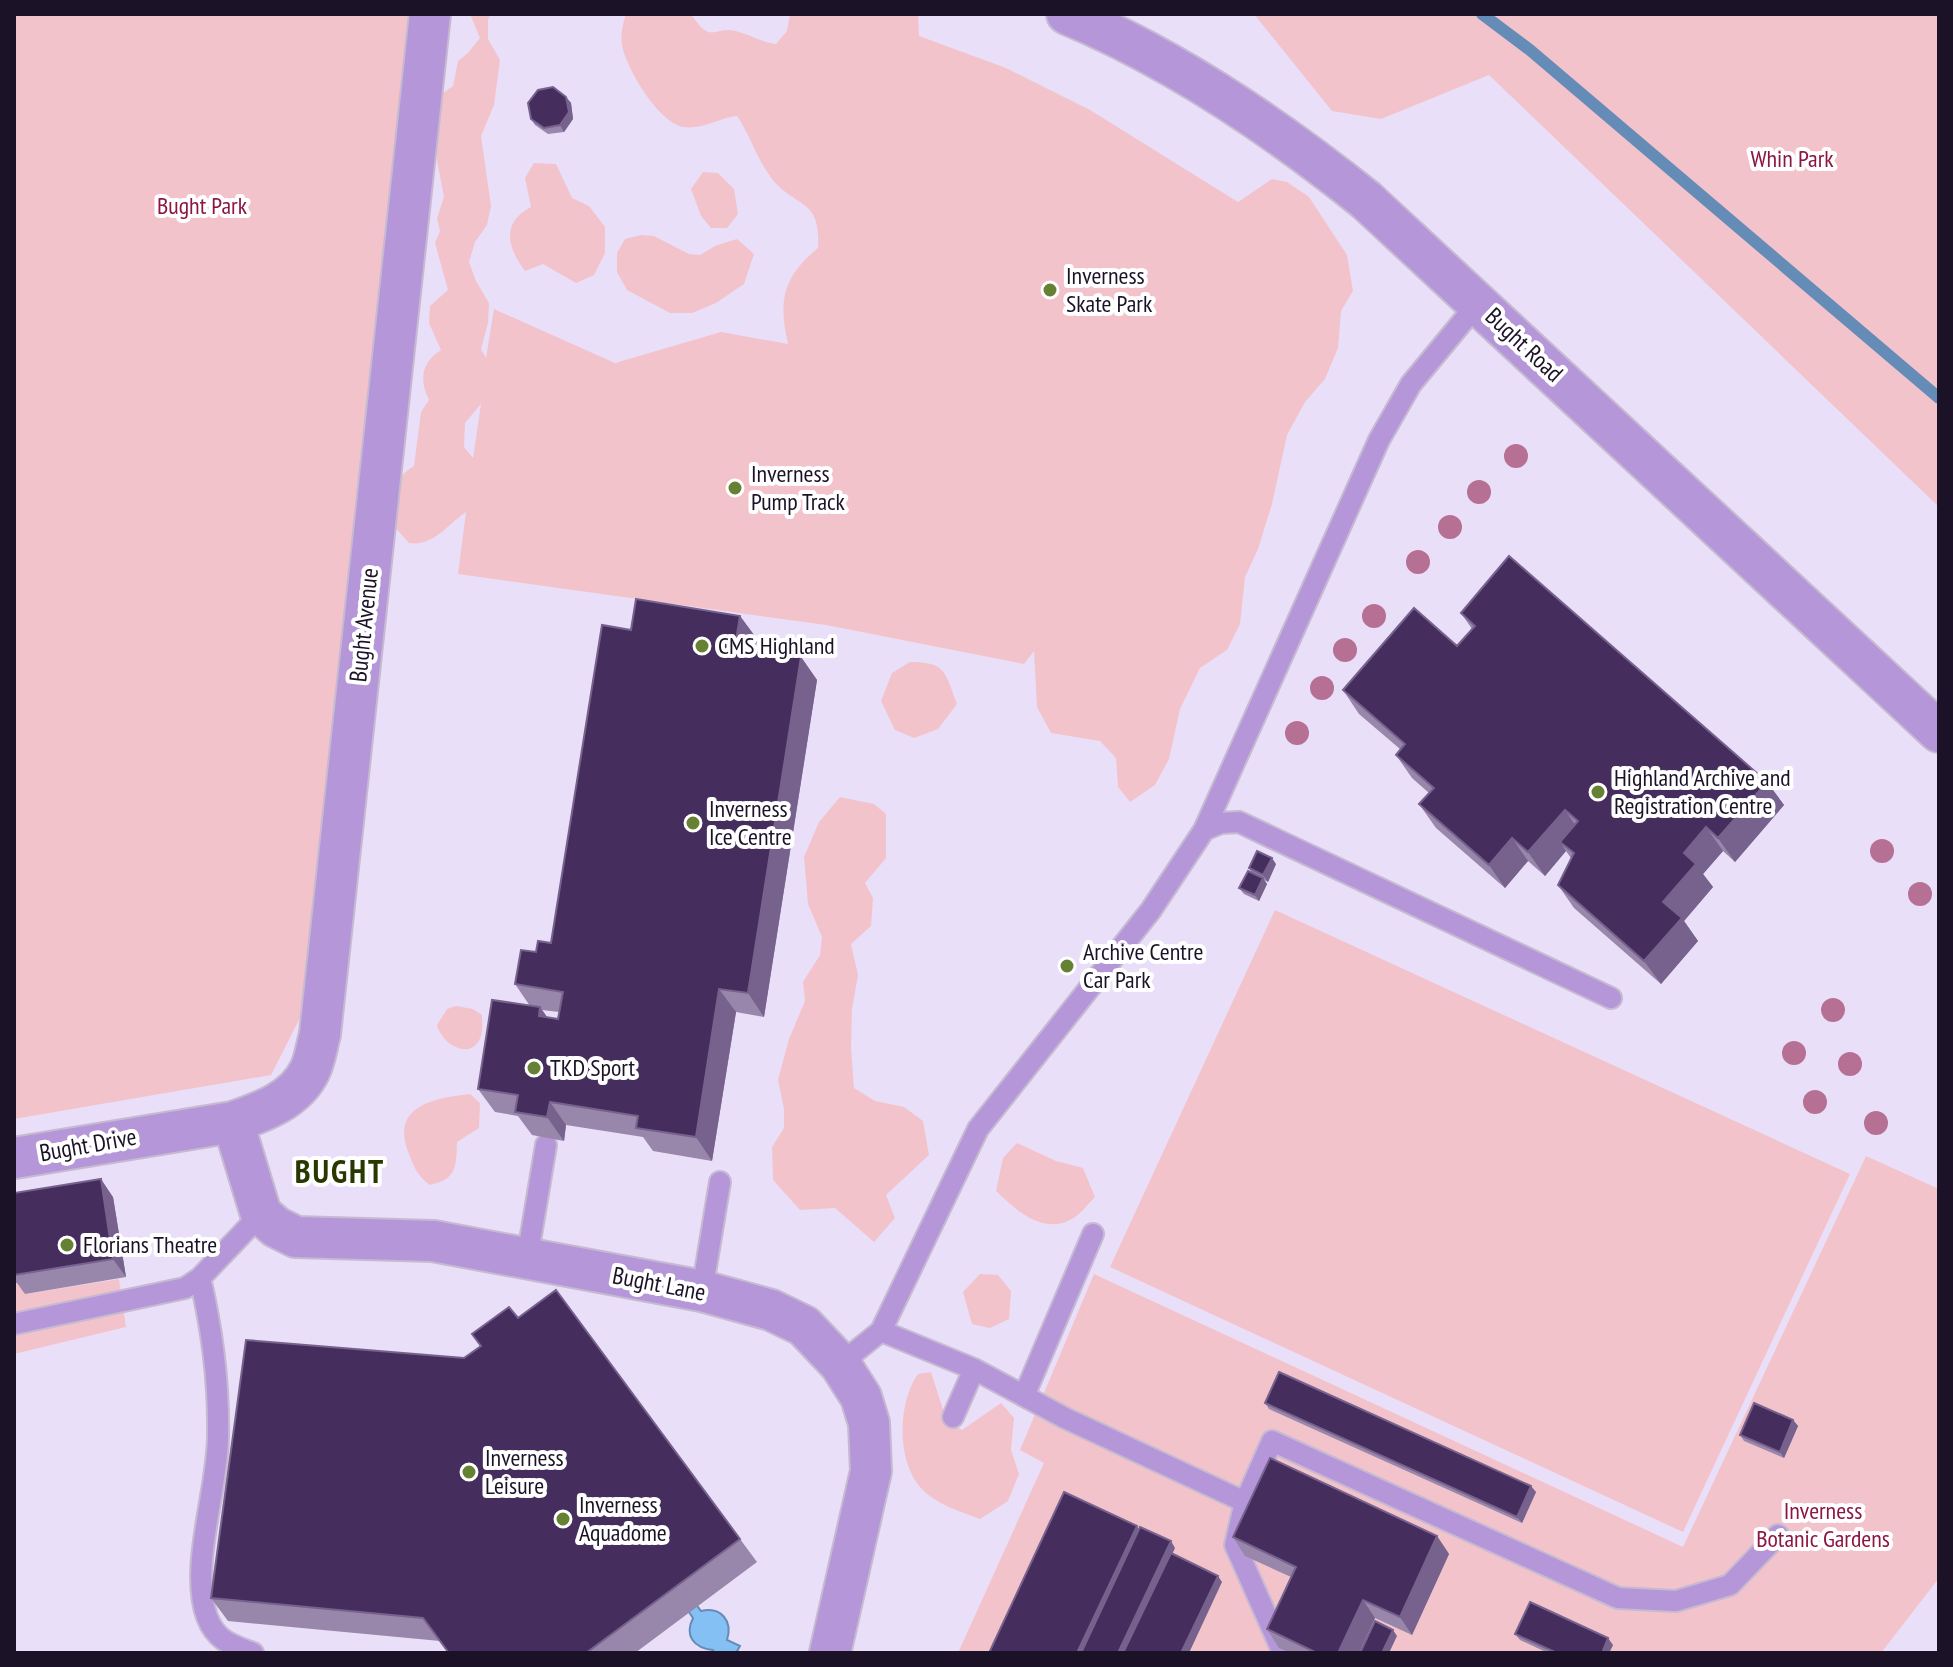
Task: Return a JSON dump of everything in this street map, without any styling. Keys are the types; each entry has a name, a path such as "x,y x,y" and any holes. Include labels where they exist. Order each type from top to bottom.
{"street":[{"name":"Bught Avenue","path":"163,1133 233,1122 268,1110 290,1094 310,1071 320,1034 430,14"},
{"name":"Bught Road","path":"1067,14 1189,75 1309,154 1366,200 1939,732"},
{"path":"233,1122 261,1214"},
{"name":"Bught Drive","path":"14,1158 163,1133"},
{"name":"Bught Lane","path":"261,1214 276,1227 296,1237 433,1241 702,1291 771,1310 804,1326 840,1364 861,1397 869,1423 871,1471 830,1653"}],"lane":[{"path":"840,1364 881,1331 978,1129 1151,910 1204,830 1379,440 1411,384 1478,303"},
{"path":"1204,830 1221,823 1239,822 1611,998"},
{"path":"527,1259 546,1145"},
{"path":"702,1291 720,1182"},
{"path":"14,1324 185,1288 200,1278 261,1214"},
{"path":"1024,1396 1093,1234"},
{"path":"200,1278 212,1329 218,1437 201,1586 208,1619 225,1643 253,1653"},
{"path":"881,1331 974,1369 1245,1502"},
{"path":"953,1417 974,1369"},
{"path":"1283,1653 1235,1545 1245,1502 1272,1441 1618,1598 1676,1601 1730,1585 1778,1535"}],"green space":[{"name":"Bught Park","path":"14,14 412,14 305,1008 271,1075 14,1119"},
{"path":"470,14 491,14 488,39 500,60 494,105 481,136 491,206 487,225 475,242 469,262 489,303 488,323 481,349 486,358 494,309 615,363 721,332 788,344 784,315 786,290 797,269 818,248 815,219 804,204 770,176 737,116 697,127 683,127 663,115 636,80 625,55 621,37 626,14 690,14 706,31 733,31 776,44 787,31 790,14 918,14 919,36 1006,68 1090,110 1238,202 1272,179 1287,182 1309,197 1347,255 1353,291 1341,311 1338,348 1325,379 1305,402 1287,435 1272,504 1258,549 1245,577 1240,624 1227,650 1200,668 1180,709 1169,759 1155,785 1130,802 1118,787 1116,758 1100,741 1051,733 1037,707 1034,651 1024,664 826,625 458,574 466,512 426,542 409,543 393,525 395,491 401,478 414,466 421,412 429,400 424,386 424,372 429,360 441,350 429,323 430,306 448,290 435,243 440,231 437,218 444,197 435,150 440,95 453,86 458,61 480,38","holes":["481,404 473,458 464,447 465,423"]},
{"name":"Whin Park","path":"1254,14 1939,14 1939,507 1489,75 1381,119 1332,111"},
{"path":"534,163 556,164 572,198 589,206 605,227 605,253 594,275 576,283 543,264 525,271 514,254 511,228 521,213 531,207 525,178"},
{"path":"703,172 718,173 734,189 738,214 727,228 711,228 701,216 691,189"},
{"path":"654,236 689,254 700,255 737,239 754,254 744,284 716,303 692,313 670,313 627,290 617,272 617,253 625,239"},
{"path":"910,662 938,667 950,684 957,704 938,729 914,738 895,730 881,701 892,673"},
{"path":"840,797 874,804 886,814 886,858 865,883 873,898 871,926 851,944 858,975 852,1009 854,1088 875,1101 904,1107 923,1121 929,1155 886,1195 895,1218 874,1242 835,1208 800,1210 773,1180 772,1147 784,1128 778,1080 789,1039 805,1001 803,982 820,955 822,937 808,904 804,857 819,822"},
{"path":"1275,910 1850,1174 1683,1532 1110,1267"},
{"path":"456,1006 473,1009 482,1015 481,1036 471,1048 458,1048 451,1044 437,1025 447,1009"},
{"path":"470,1094 480,1103 479,1128 457,1142 455,1165 450,1175 430,1185 419,1175 411,1159 404,1138 405,1125 410,1115 430,1102"},
{"path":"1017,1143 1056,1161 1083,1168 1095,1197 1077,1216 1059,1224 1039,1222 1021,1212 996,1191 1003,1158"},
{"name":"Inverness Botanic Gardens","path":"1866,1156 1939,1189 1939,1578 1881,1653 958,1653 1044,1463 1020,1450 1094,1274 1683,1547"},
{"path":"980,1274 998,1275 1011,1291 1009,1319 990,1328 972,1324 963,1292"},
{"path":"119,1279 126,1327 14,1354 14,1284 23,1283 25,1294"},
{"path":"931,1372 946,1419 962,1430 1001,1403 1014,1418 1011,1450 1019,1474 1008,1501 980,1519 926,1493 912,1475 907,1461 902,1430 906,1400 918,1374"}],"water":[{"path":"690,1596 701,1611 714,1611 724,1616 728,1627 727,1640 740,1646 736,1653 714,1653 692,1640 690,1624 693,1618 682,1602"}],"building":[{"path":"553,87 566,97 569,112 560,125 544,128 531,119 528,103 538,90"},
{"name":"Highland Archive and Registration Centre","path":"1509,556 1767,782 1718,838 1706,827 1684,853 1696,864 1663,902 1682,918 1644,961 1558,885 1574,853 1560,842 1578,821 1565,810 1528,852 1512,838 1489,865 1419,804 1434,788 1396,755 1405,744 1343,690 1414,608 1457,646 1475,626 1461,613"},
{"name":"Inverness Ice Centre","path":"636,599 740,616 735,647 801,657 748,993 719,989 696,1137 636,1128 638,1116 550,1102 547,1117 515,1112 518,1095 478,1089 492,1000 540,1007 539,1016 558,1019 563,992 515,984 521,950 536,952 538,941 551,943 602,625 631,630"},
{"path":"1257,851 1272,858 1263,875 1249,868"},
{"path":"1248,871 1263,878 1255,895 1239,888"},
{"name":"Florians Theatre","path":"101,1179 113,1259 14,1275 14,1193"},
{"name":"Inverness Leisure","path":"556,1290 740,1539 586,1653 449,1653 423,1618 211,1598 246,1340 464,1358 481,1346 472,1334 509,1307 518,1318"},
{"path":"1279,1372 1531,1486 1517,1517 1265,1403"},
{"path":"1754,1403 1793,1420 1780,1452 1740,1435"},
{"path":"1270,1458 1437,1536 1400,1617 1363,1600 1338,1653 1317,1653 1267,1629 1296,1567 1233,1537"},
{"path":"1064,1492 1137,1526 1077,1653 989,1653"},
{"path":"1140,1527 1171,1541 1118,1653 1081,1653"},
{"path":"1171,1553 1218,1576 1181,1653 1123,1653"},
{"path":"1530,1602 1608,1638 1602,1653 1557,1653 1515,1634"},
{"path":"1375,1621 1393,1630 1382,1653 1360,1653"}],"waterway":[{"path":"1482,14 1530,50 1939,398"}],"place":[{"name":"Inverness Skate Park","path":"1050,290"},
{"name":"Inverness Pump Track","path":"735,488"},
{"name":"CMS Highland","path":"702,646"},
{"name":"Highland Archive and Registration Centre","path":"1598,792"},
{"name":"Inverness Ice Centre","path":"693,823"},
{"name":"Archive Centre Car Park","path":"1067,966"},
{"name":"TKD Sport","path":"534,1068"},
{"name":"Florians Theatre","path":"67,1245"},
{"name":"Inverness Leisure","path":"469,1472"},
{"name":"Inverness Aquadome","path":"563,1519"}],"district":[{"name":"BUGHT","path":"340,1172"}]}
